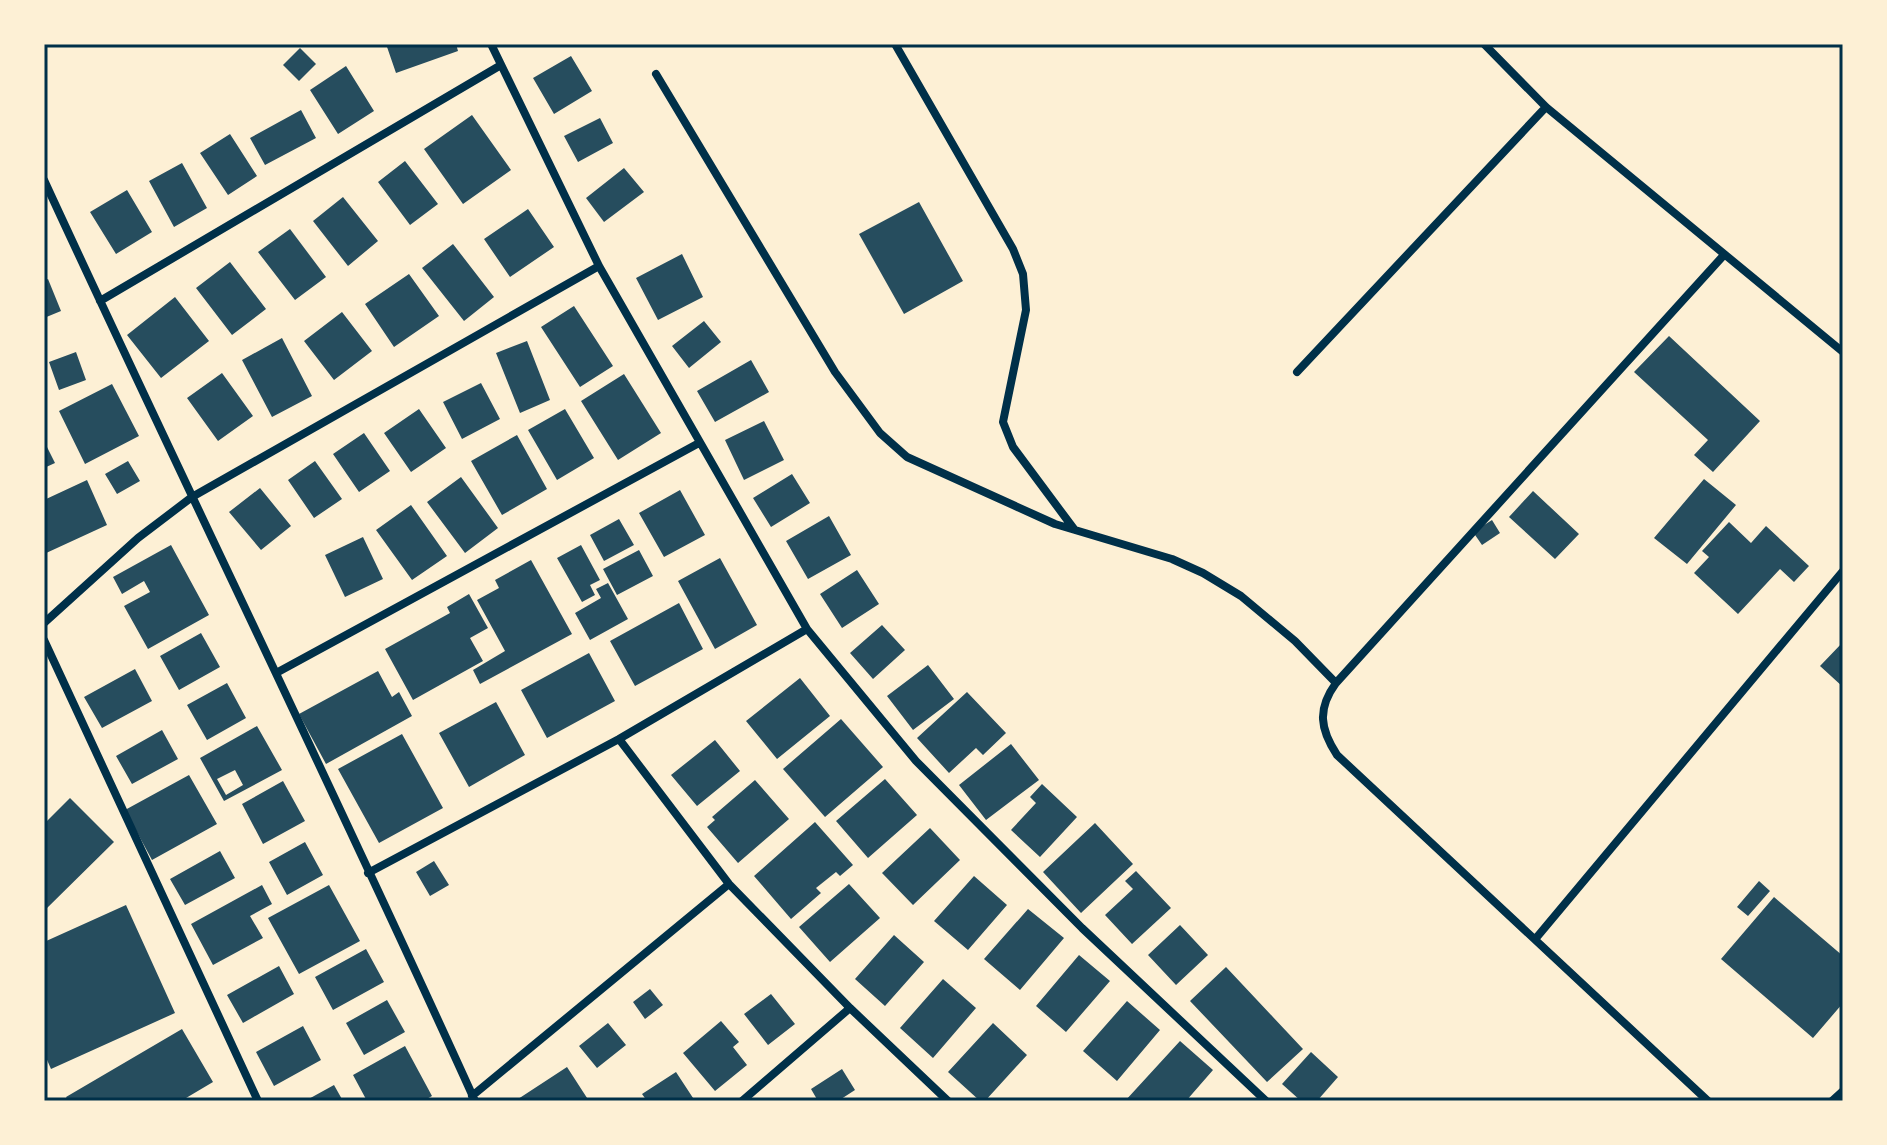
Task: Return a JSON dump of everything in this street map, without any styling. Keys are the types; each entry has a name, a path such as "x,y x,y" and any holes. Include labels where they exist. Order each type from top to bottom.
{"street":[{"path":"491,44 599,266 807,629 916,761 1082,928 1266,1101"},
{"path":"895,44 1013,249 1023,274 1026,310 1003,422 1013,447 1075,529"},
{"path":"1484,44 1546,107 1843,352"},
{"path":"100,301 501,65"},
{"path":"656,74 835,372 880,433 907,457 1075,529 1172,559 1241,596 1295,641 1336,683"},
{"path":"1297,372 1546,107"},
{"path":"44,180 192,497 278,672 474,1098 729,884"},
{"path":"1708,1101 1537,937 1337,755 1327,739 1321,720 1326,697 1336,683 1723,256"},
{"path":"44,623 138,538 192,497 599,266"},
{"path":"278,672 699,443"},
{"path":"1537,937 1843,571"},
{"path":"368,873 619,739 807,629"},
{"path":"44,640 258,1101"},
{"path":"619,739 729,884 850,1008 948,1101"},
{"path":"742,1101 850,1008"},
{"path":"1832,1101 1843,1091"}],"building":[{"path":"386,44 456,44 458,51 396,73"},
{"path":"300,48 316,64 299,81 283,65"},
{"path":"571,56 592,91 554,114 533,78"},
{"path":"346,66 374,111 338,134 310,90"},
{"path":"301,110 316,138 265,165 250,138"},
{"path":"472,115 511,170 463,204 424,149"},
{"path":"600,118 613,143 578,162 564,136"},
{"path":"230,134 257,176 228,195 200,153"},
{"path":"405,161 438,204 410,225 378,182"},
{"path":"182,163 207,208 174,227 149,181"},
{"path":"624,168 644,192 604,222 586,198"},
{"path":"127,190 152,232 116,254 90,212"},
{"path":"343,197 378,241 348,266 313,221"},
{"path":"919,202 963,281 904,314 859,234"},
{"path":"528,209 554,247 510,277 484,239"},
{"path":"290,229 326,277 295,300 258,252"},
{"path":"453,244 494,297 464,321 422,268"},
{"path":"682,254 703,297 658,320 636,278"},
{"path":"230,262 266,309 232,335 196,288"},
{"path":"409,274 439,316 394,347 365,304"},
{"path":"48,279 61,311 44,318 44,281"},
{"path":"175,297 209,341 161,378 127,335"},
{"path":"574,306 613,366 580,387 541,327"},
{"path":"342,312 372,351 334,380 304,341"},
{"path":"704,321 721,342 689,368 672,346"},
{"path":"1669,336 1760,421 1713,472 1694,455 1708,440 1634,372"},
{"path":"282,338 312,396 272,417 242,360"},
{"path":"527,341 550,400 520,413 496,353"},
{"path":"76,352 86,380 59,390 49,362"},
{"path":"751,360 769,392 715,422 697,391"},
{"path":"222,373 253,416 218,441 187,398"},
{"path":"624,374 661,433 618,460 581,401"},
{"path":"481,383 500,419 462,439 443,402"},
{"path":"112,384 139,436 85,464 59,411"},
{"path":"419,409 446,448 411,472 384,433"},
{"path":"565,409 594,458 557,480 528,430"},
{"path":"764,421 784,460 744,480 725,440"},
{"path":"364,433 390,471 359,492 333,454"},
{"path":"517,435 547,489 502,515 471,461"},
{"path":"44,441 55,463 44,468"},
{"path":"128,461 140,481 117,494 105,474"},
{"path":"315,461 342,499 314,518 288,480"},
{"path":"792,474 810,503 771,527 753,498"},
{"path":"461,477 498,528 465,553 427,502"},
{"path":"1704,479 1736,505 1687,564 1654,538"},
{"path":"87,480 107,525 44,554 44,500"},
{"path":"260,488 291,526 261,550 229,512"},
{"path":"680,490 705,535 664,557 639,513"},
{"path":"1533,491 1579,534 1555,559 1509,517"},
{"path":"411,505 447,556 412,580 376,530"},
{"path":"829,516 851,555 808,579 786,541"},
{"path":"619,519 634,545 604,561 590,535"},
{"path":"1492,520 1500,533 1482,545 1473,532"},
{"path":"1729,522 1751,543 1766,526 1809,566 1794,582 1780,569 1738,614 1694,573 1709,557 1702,551"},
{"path":"363,537 383,579 345,597 325,555"},
{"path":"171,545 209,615 148,649 124,606 150,592 144,581 122,594 113,577"},
{"path":"581,545 600,580 590,585 595,595 582,602 557,558"},
{"path":"639,550 653,576 617,595 603,569"},
{"path":"720,558 757,625 715,649 678,581"},
{"path":"531,560 572,634 480,684 473,670 505,651 477,600 499,588 495,580"},
{"path":"857,570 879,604 842,628 820,594"},
{"path":"608,583 628,619 590,640 575,613 601,598 596,589"},
{"path":"469,594 488,628 470,638 483,661 413,700 385,649 450,613 447,607"},
{"path":"679,603 703,649 635,686 610,641"},
{"path":"882,625 905,650 873,679 850,653"},
{"path":"201,633 220,667 179,690 160,656"},
{"path":"1843,642 1843,687 1820,666"},
{"path":"589,653 615,701 547,738 521,690"},
{"path":"928,665 954,699 913,730 887,696"},
{"path":"135,669 152,701 102,728 84,697"},
{"path":"378,671 392,697 399,692 412,716 326,764 299,714"},
{"path":"800,678 830,716 777,759 746,721"},
{"path":"227,683 246,718 207,740 187,705"},
{"path":"967,692 1006,733 983,755 976,748 949,773 917,738"},
{"path":"496,702 525,755 469,787 439,733"},
{"path":"841,719 883,767 825,817 783,769"},
{"path":"257,726 282,770 224,801 200,758","holes":["235,770 243,785 226,795 217,779"]},
{"path":"162,730 178,759 132,784 116,756"},
{"path":"402,734 443,808 379,843 338,769"},
{"path":"715,740 740,771 697,806 671,775"},
{"path":"1011,744 1039,780 986,820 959,785"},
{"path":"189,775 217,824 152,860 125,810"},
{"path":"885,779 917,815 868,858 836,821"},
{"path":"755,780 789,819 738,863 707,827 715,820 712,817"},
{"path":"283,781 305,821 263,844 242,804"},
{"path":"1042,784 1077,817 1040,857 1011,830 1036,803 1030,797"},
{"path":"70,798 114,842 44,911 44,824"},
{"path":"815,822 853,865 840,876 836,872 816,888 821,893 791,919 754,876"},
{"path":"1095,823 1133,864 1081,913 1043,872"},
{"path":"930,828 960,860 913,905 882,873"},
{"path":"305,842 323,875 287,895 269,862"},
{"path":"220,851 235,878 185,905 170,879"},
{"path":"434,861 449,885 430,896 416,872"},
{"path":"1136,871 1171,908 1132,944 1105,915 1133,889 1125,881"},
{"path":"974,876 1007,905 968,950 934,921"},
{"path":"1759,881 1770,891 1748,916 1737,907"},
{"path":"849,884 880,918 830,962 799,927"},
{"path":"262,885 272,904 250,916 263,938 213,965 191,924"},
{"path":"329,885 360,941 299,974 268,918"},
{"path":"1774,897 1843,956 1843,1003 1813,1038 1721,959"},
{"path":"126,905 175,1013 51,1069 44,1053 44,942"},
{"path":"1028,909 1064,938 1020,990 984,959"},
{"path":"1180,925 1208,955 1176,985 1148,955"},
{"path":"894,935 924,962 885,1006 855,979"},
{"path":"366,949 384,982 333,1010 315,977"},
{"path":"1079,955 1110,981 1066,1032 1036,1006"},
{"path":"279,966 294,994 243,1023 227,995"},
{"path":"1226,967 1303,1049 1267,1082 1190,1001"},
{"path":"943,979 976,1008 933,1058 900,1028"},
{"path":"650,989 663,1005 645,1019 633,1002"},
{"path":"771,994 795,1024 768,1045 744,1014"},
{"path":"387,1000 405,1032 364,1055 346,1023"},
{"path":"1127,1001 1160,1030 1117,1081 1083,1051"},
{"path":"721,1021 739,1042 733,1047 747,1065 715,1091 683,1053"},
{"path":"608,1023 626,1045 597,1068 579,1046"},
{"path":"993,1023 1027,1055 985,1101 980,1101 948,1072"},
{"path":"303,1026 321,1060 274,1086 256,1052"},
{"path":"182,1029 213,1082 181,1101 68,1101 66,1097"},
{"path":"1180,1041 1213,1070 1186,1101 1125,1101"},
{"path":"405,1046 432,1096 423,1101 367,1101 353,1075"},
{"path":"1311,1052 1338,1077 1317,1101 1301,1101 1282,1084"},
{"path":"567,1067 589,1101 515,1101"},
{"path":"842,1069 855,1090 838,1101 818,1101 811,1089"},
{"path":"676,1072 695,1101 647,1101 642,1094"},
{"path":"334,1085 343,1101 305,1101"}]}
